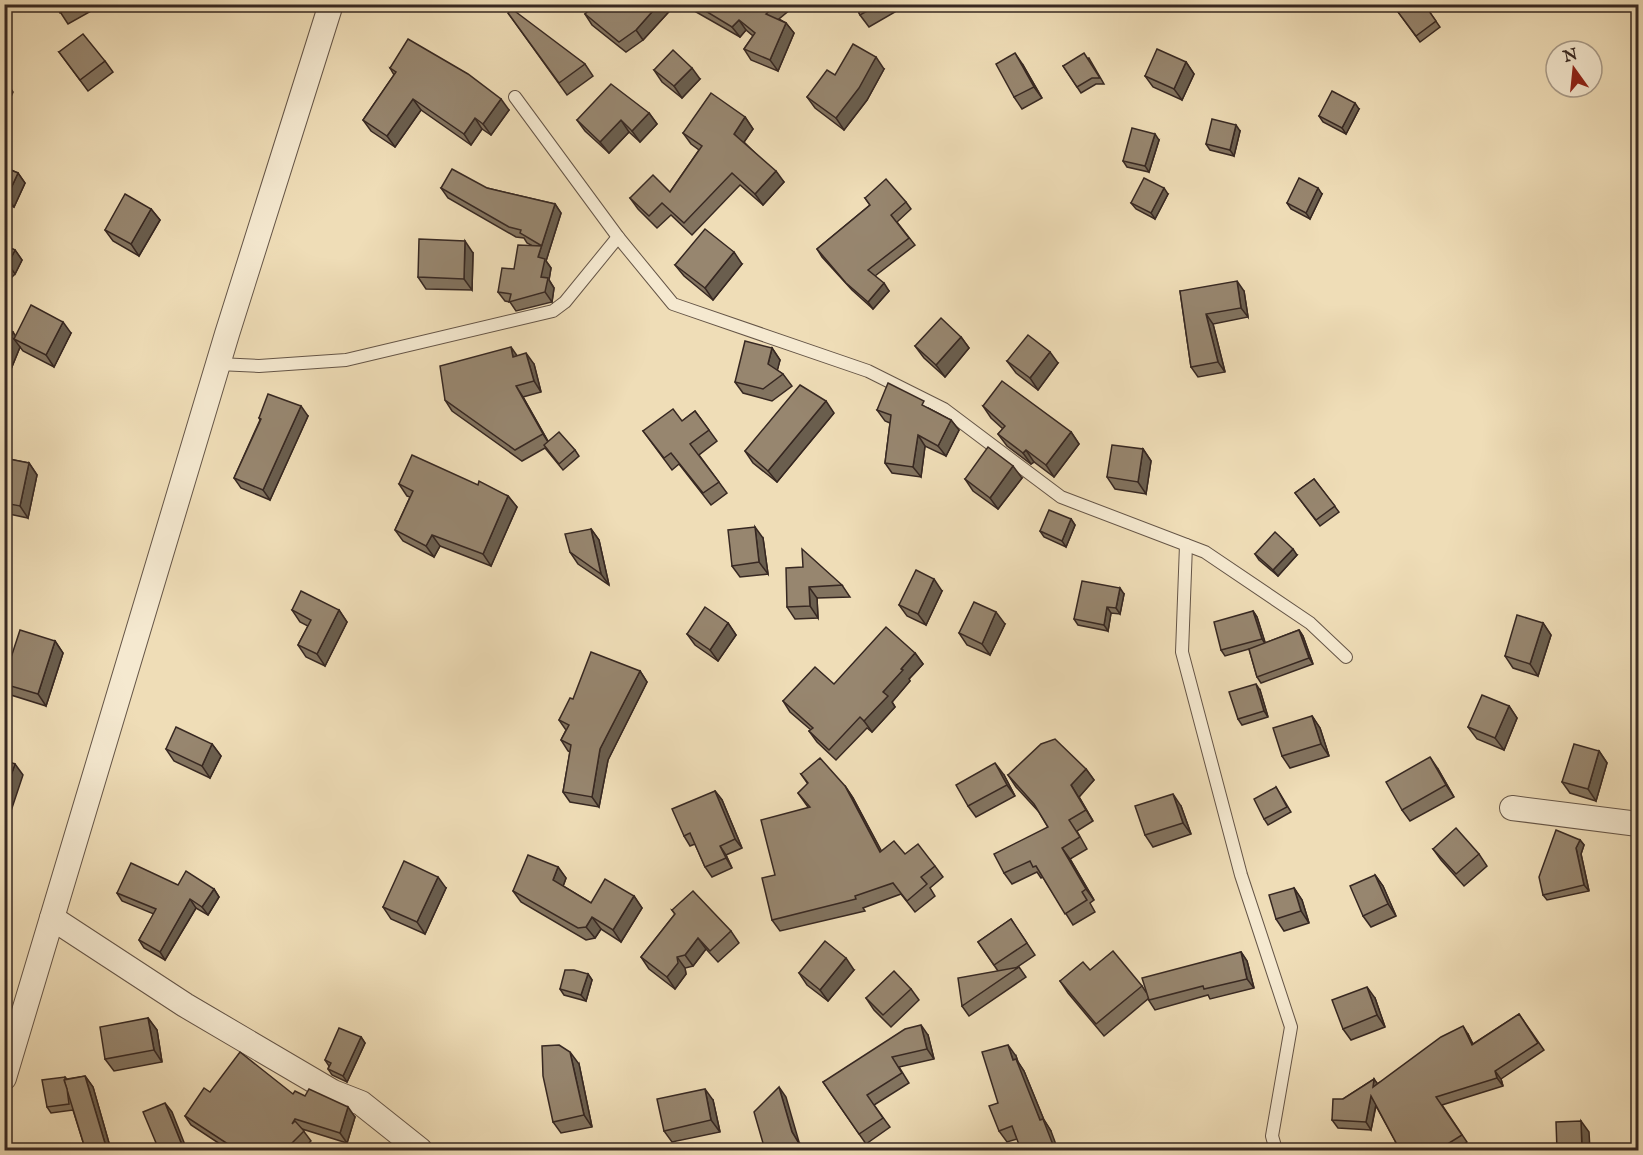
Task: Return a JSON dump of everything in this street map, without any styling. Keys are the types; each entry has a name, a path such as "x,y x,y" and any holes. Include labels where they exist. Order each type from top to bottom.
{"street":[{"path":"4,1078 218,363 331,4"},
{"path":"1512,808 1638,824"},
{"path":"52,918 185,1005 333,1092 362,1103 420,1150"}],"lane":[{"path":"515,97 618,237 673,304 868,370 944,410 1061,497 1205,552 1310,623 1346,657"},
{"path":"218,363 259,366 346,360 553,311 565,302 618,237"},
{"path":"1186,545 1182,652 1241,875 1292,1027 1272,1136 1276,1150"}],"building":[{"path":"55,4 74,4 60,13"},
{"path":"595,4 659,4 636,30 619,42 585,14"},
{"path":"694,4 777,4 766,14 786,23 770,60 744,49 755,33 739,20 732,27"},
{"path":"855,4 880,4 860,15"},
{"path":"1408,4 1424,4 1436,21 1416,36 1398,12"},
{"path":"512,9 585,64 559,83 508,13"},
{"path":"83,34 105,61 80,80 59,52"},
{"path":"408,39 468,74 501,99 483,124 475,118 464,134 413,99 387,136 363,120 396,72 390,68"},
{"path":"853,44 876,57 859,88 836,118 807,97 827,70 835,75"},
{"path":"1157,49 1186,62 1174,89 1145,76"},
{"path":"673,50 692,68 674,86 654,70"},
{"path":"1015,53 1034,87 1014,97 996,64"},
{"path":"1084,53 1100,78 1092,78 1077,87 1063,66"},
{"path":"611,84 649,113 632,131 621,120 600,142 577,120"},
{"path":"1332,91 1355,103 1342,128 1319,116"},
{"path":"711,93 745,117 734,134 776,171 755,194 732,173 684,223 662,203 649,216 630,198 653,175 670,192 702,146 683,133"},
{"path":"1212,119 1236,125 1230,150 1206,144"},
{"path":"1132,128 1155,134 1145,166 1123,161"},
{"path":"4,167 18,173 7,197 4,196"},
{"path":"452,169 487,188 555,204 542,246 520,233 521,230 509,227 441,188"},
{"path":"1144,178 1164,188 1151,213 1131,203"},
{"path":"1299,178 1318,188 1306,213 1287,203"},
{"path":"886,179 906,202 891,215 909,238 868,270 884,283 868,302 846,283 817,249 870,205 865,198"},
{"path":"125,194 151,209 131,244 105,230"},
{"path":"705,229 734,252 705,288 675,265"},
{"path":"419,239 465,241 464,279 418,277"},
{"path":"4,245 15,250 4,267"},
{"path":"518,245 542,246 538,257 545,259 541,277 548,278 545,292 509,302 511,294 498,292 502,268 514,269"},
{"path":"1237,281 1241,308 1206,314 1218,362 1191,367 1180,291"},
{"path":"31,305 63,322 46,355 14,339"},
{"path":"941,318 961,337 936,365 915,346"},
{"path":"4,329 13,332 4,353"},
{"path":"1028,335 1050,352 1030,378 1007,361"},
{"path":"745,341 772,348 768,364 783,374 763,389 735,382"},
{"path":"511,347 513,357 526,353 534,381 516,386 543,434 515,450 445,400 440,366"},
{"path":"1002,381 1071,432 1046,465 1026,450 1023,453 998,434 1005,426 983,406"},
{"path":"888,383 924,401 922,405 951,420 938,446 918,435 913,467 885,463 891,415 877,410"},
{"path":"800,385 826,401 768,471 745,451"},
{"path":"268,394 301,406 263,490 234,478 261,419 259,418"},
{"path":"673,409 682,421 695,411 709,430 690,444 719,482 703,493 671,453 664,458 643,431"},
{"path":"559,432 575,450 559,464 544,445"},
{"path":"1112,445 1143,449 1138,482 1107,477"},
{"path":"988,447 1013,466 990,498 965,479"},
{"path":"412,455 478,485 479,481 508,496 483,554 432,535 426,546 395,530 413,491 399,484"},
{"path":"4,458 29,463 20,506 4,503"},
{"path":"1314,479 1335,506 1316,520 1295,493"},
{"path":"1049,510 1071,519 1062,541 1040,531"},
{"path":"755,527 759,562 732,566 728,530"},
{"path":"591,529 601,574 570,552 565,534"},
{"path":"1275,532 1293,549 1273,570 1255,554"},
{"path":"802,549 842,585 809,587 810,606 787,607 786,568 803,567"},
{"path":"916,570 934,579 918,614 899,605"},
{"path":"1082,581 1120,588 1116,608 1107,607 1104,625 1074,619"},
{"path":"301,591 339,610 317,654 298,645 311,620 292,610"},
{"path":"974,602 996,612 982,644 959,633"},
{"path":"705,607 728,623 710,650 687,634"},
{"path":"1253,611 1262,639 1221,650 1214,622"},
{"path":"1517,615 1543,623 1530,664 1505,656"},
{"path":"886,627 915,653 883,692 888,696 864,721 860,717 829,750 809,731 813,728 783,701 815,667 834,684"},
{"path":"20,630 55,641 38,694 4,684"},
{"path":"1299,630 1309,658 1257,677 1249,649"},
{"path":"591,652 640,671 600,749 592,797 563,792 571,745 561,740 569,725 559,720 570,698 573,699"},
{"path":"1256,684 1264,711 1238,719 1229,692"},
{"path":"1482,695 1509,706 1495,738 1468,727"},
{"path":"1312,716 1321,744 1282,756 1273,728"},
{"path":"176,727 212,744 202,766 166,749"},
{"path":"1055,739 1086,769 1071,785 1086,810 1069,820 1080,837 1062,848 1086,889 1082,892 1087,900 1065,914 1036,866 1033,867 1030,861 1004,873 994,854 1048,827 1034,804 1008,775 1041,744"},
{"path":"1574,744 1599,751 1588,789 1562,782"},
{"path":"1430,757 1446,785 1402,810 1386,782"},
{"path":"820,758 845,786 880,852 894,841 905,854 918,844 935,866 921,877 927,884 907,901 893,883 855,896 856,899 772,920 762,878 775,875 761,820 810,807 798,793 808,783 801,774"},
{"path":"4,760 15,764 4,795"},
{"path":"995,763 1007,785 968,806 956,785"},
{"path":"1276,787 1287,807 1264,819 1254,799"},
{"path":"715,791 735,839 720,846 726,858 705,867 690,833 684,836 672,809"},
{"path":"1173,794 1183,823 1145,835 1135,806"},
{"path":"1456,828 1479,854 1456,874 1433,849"},
{"path":"1556,830 1580,840 1576,848 1584,885 1543,895 1539,877"},
{"path":"528,855 558,867 553,880 591,903 605,879 634,896 613,930 592,917 586,927 578,928 513,891"},
{"path":"404,861 438,877 417,922 383,907"},
{"path":"131,863 178,885 186,871 214,889 202,907 190,899 160,952 139,940 156,909 117,893"},
{"path":"1375,875 1388,904 1363,916 1350,886"},
{"path":"1294,888 1301,911 1276,919 1269,895"},
{"path":"693,891 731,931 710,951 698,938 685,955 677,957 678,963 667,977 641,957 675,914 672,910"},
{"path":"1011,919 1027,943 994,965 978,942"},
{"path":"825,941 846,958 820,990 799,973"},
{"path":"1113,951 1142,986 1096,1024 1060,981 1083,962 1090,970"},
{"path":"1241,952 1247,979 1204,989 1203,986 1149,1000 1142,978"},
{"path":"1019,967 962,1006 958,978"},
{"path":"565,970 588,974 581,995 560,989"},
{"path":"894,971 911,989 883,1015 866,998"},
{"path":"1367,987 1377,1015 1343,1029 1332,1000"},
{"path":"1519,1014 1538,1043 1495,1071 1497,1078 1436,1097 1462,1135 1438,1150 1429,1150 1425,1145 1416,1150 1400,1150 1371,1096 1366,1122 1332,1120 1333,1099 1343,1099 1374,1079 1373,1087 1441,1037 1463,1026 1472,1045"},
{"path":"148,1018 154,1050 105,1059 100,1027"},
{"path":"921,1025 927,1049 892,1057 902,1073 867,1095 883,1118 859,1134 823,1082 905,1029"},
{"path":"339,1028 361,1037 343,1076 328,1069 331,1063 325,1060"},
{"path":"559,1045 570,1052 584,1115 553,1122 543,1076 542,1046"},
{"path":"1008,1045 1055,1150 1021,1150 1012,1126 999,1131 989,1106 998,1103 982,1052"},
{"path":"240,1052 293,1094 295,1091 305,1096 309,1089 348,1107 340,1133 295,1119 292,1124 295,1121 304,1131 285,1150 237,1150 185,1116 204,1088 210,1092"},
{"path":"85,1076 107,1150 75,1150 74,1147 84,1145 64,1080"},
{"path":"65,1077 69,1104 47,1107 42,1080"},
{"path":"779,1087 792,1132 803,1150 765,1150 754,1112"},
{"path":"705,1089 711,1120 664,1131 657,1099"},
{"path":"165,1103 184,1150 159,1150 143,1112"},
{"path":"1581,1121 1582,1150 1557,1150 1556,1122"}]}
